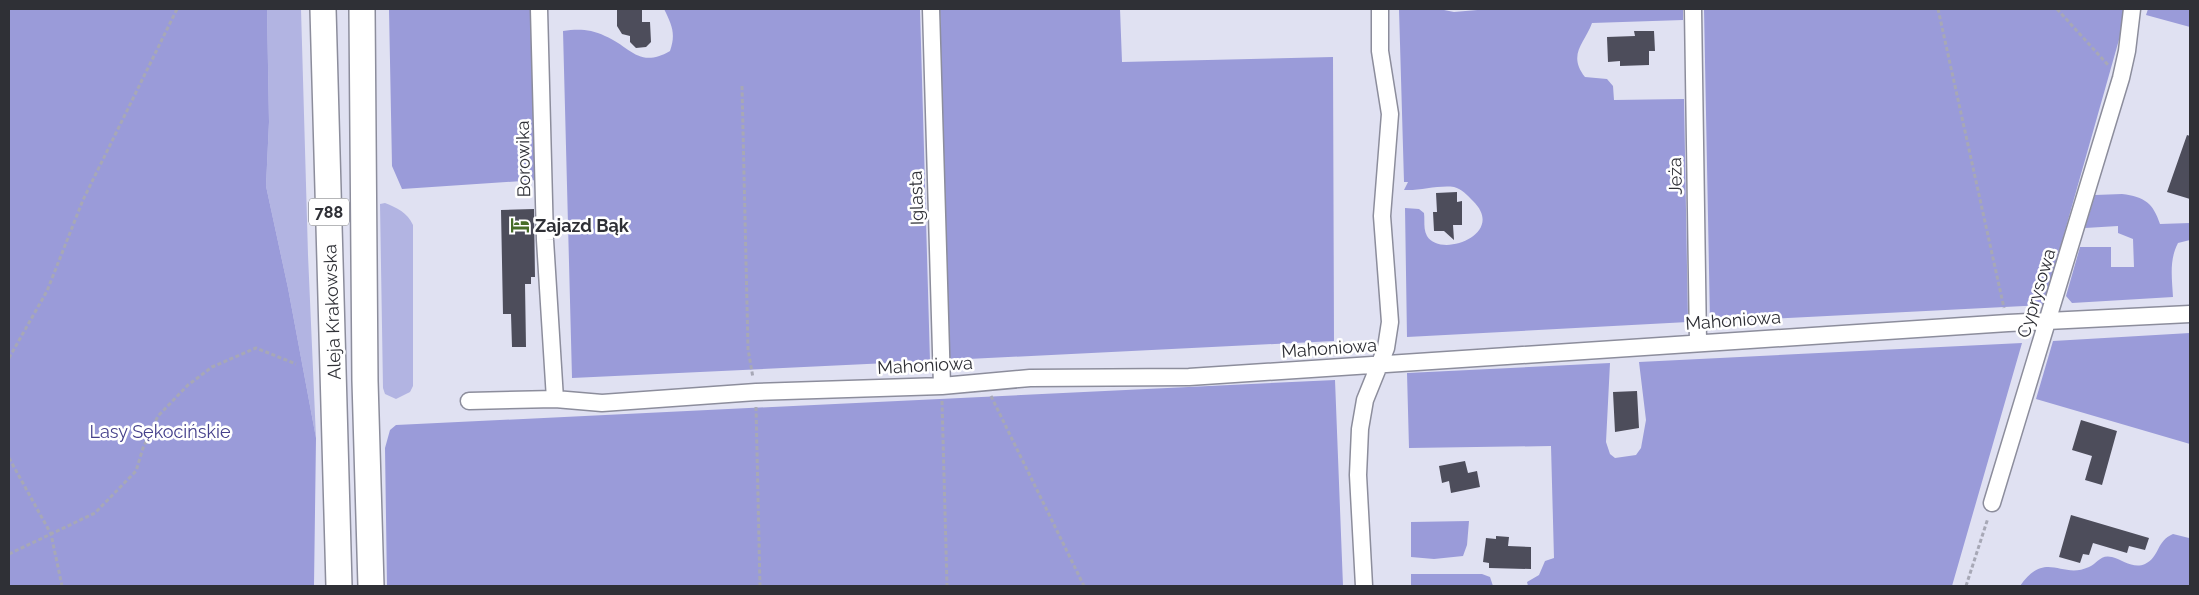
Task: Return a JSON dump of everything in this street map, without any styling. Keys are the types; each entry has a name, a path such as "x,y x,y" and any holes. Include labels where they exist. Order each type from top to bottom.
{"main road":[{"name":"Aleja Krakowska","path":"323,9 339,586"},
{"name":"Aleja Krakowska","path":"362,9 365,381 371,586"}],"street":[{"name":"Borowika","path":"539,9 545,240 555,399"},
{"name":"Iglasta","path":"931,9 942,386"},
{"path":"1364,586 1358,475 1360,429 1365,400 1386,348 1390,322 1382,216 1390,114 1380,51 1380,9"},
{"name":"Jeża","path":"1693,9 1698,343"},
{"name":"Cyprysowa","path":"1992,503 2048,323 2128,51 2132,9"},
{"name":"Mahoniowa","path":"470,401 555,399 602,403 756,392 942,386 1030,378 1189,377 2008,323 2048,323 2190,314"}],"path":[{"path":"9,358 47,291 83,200 177,9"},
{"path":"1938,9 2008,323"},
{"path":"2057,9 2120,78"},
{"path":"742,86 748,349 756,392 760,586"},
{"path":"9,554 95,513 136,471 143,448 158,416 188,385 212,367 256,348 296,364"},
{"path":"984,382 1084,586"},
{"path":"942,386 947,586"},
{"path":"9,458 51,534 62,586"},
{"path":"1966,586 1992,503"}],"shaded area":[{"path":"267,9 301,9 308,255 316,438 288,288 266,186 269,122"},
{"path":"385,203 405,214 413,225 413,386 410,392 396,399 385,394 383,388 380,204"}],"green space":[{"name":"Lasy Sękocińskie","path":"9,9 267,9 269,122 266,186 288,288 316,438 314,586 9,586"},
{"path":"389,9 533,9 537,180 402,189 392,166"},
{"path":"664,9 920,9 930,361 572,378 563,31 579,30 594,32 605,36 636,54 650,58 670,51 673,34"},
{"path":"940,9 1120,9 1122,62 1333,57 1334,341 948,360"},
{"path":"1399,9 1439,9 1454,12 1489,9 1683,9 1683,20 1592,23 1577,55 1580,69 1585,77 1607,79 1613,86 1614,100 1684,99 1688,322 1407,337 1405,208 1419,209 1424,213 1427,236 1434,242 1445,245 1457,244 1468,239 1477,233 1482,224 1481,213 1473,201 1457,188 1442,187 1404,190 1408,182 1404,182"},
{"path":"1704,9 2124,9 2122,29 2044,305 1710,322"},
{"path":"2148,9 2190,9 2190,27 2146,15"},
{"path":"2122,194 2137,197 2147,202 2160,224 2190,223 2190,240 2178,243 2173,256 2173,297 2072,303 2066,296 2080,247 2111,247 2111,267 2134,267 2133,239 2118,233 2118,226 2085,228 2095,195"},
{"path":"2190,333 2190,444 2036,399 2053,341"},
{"path":"2022,343 1952,586 1528,586 1527,582 1539,575 1545,561 1554,558 1551,446 1409,448 1407,373 1610,363 1606,442 1610,454 1615,458 1636,455 1641,448 1646,420 1639,362"},
{"path":"1335,380 1343,586 387,586 385,448 390,430 396,425"},
{"path":"1469,521 1467,545 1463,556 1434,559 1411,557 1411,522"},
{"path":"2173,534 2189,538 2190,536 2190,586 2020,586 2029,575 2038,569 2054,567 2079,570 2092,566 2108,556 2132,565 2145,564 2150,561 2164,541"},
{"path":"1411,574 1482,574 1490,577 1493,586 1411,586"}],"building":[{"path":"617,9 642,9 642,22 650,22 651,42 646,47 636,48 630,42 630,36 622,34 617,26"},
{"path":"1634,31 1654,31 1655,51 1649,51 1649,65 1620,66 1620,61 1608,62 1607,37 1635,36"},
{"path":"2187,135 2190,136 2190,199 2167,192"},
{"path":"1457,192 1457,202 1462,201 1462,225 1453,225 1454,240 1444,231 1434,231 1433,212 1437,212 1436,193"},
{"path":"534,209 535,277 531,277 531,284 525,284 526,347 512,347 511,314 503,314 501,210"},
{"path":"1637,391 1639,428 1615,432 1613,392"},
{"path":"2081,420 2117,431 2102,485 2085,480 2092,456 2072,450"},
{"path":"1465,461 1468,473 1477,471 1480,487 1451,493 1449,481 1442,483 1439,466"},
{"path":"2071,515 2149,538 2145,550 2129,546 2127,553 2093,543 2089,555 2083,554 2080,563 2059,557"},
{"path":"1496,536 1509,537 1508,546 1531,547 1531,569 1489,568 1489,563 1483,562 1486,538 1496,539"}],"place":[{"name":"Zajazd Bąk","path":"520,225"}]}
